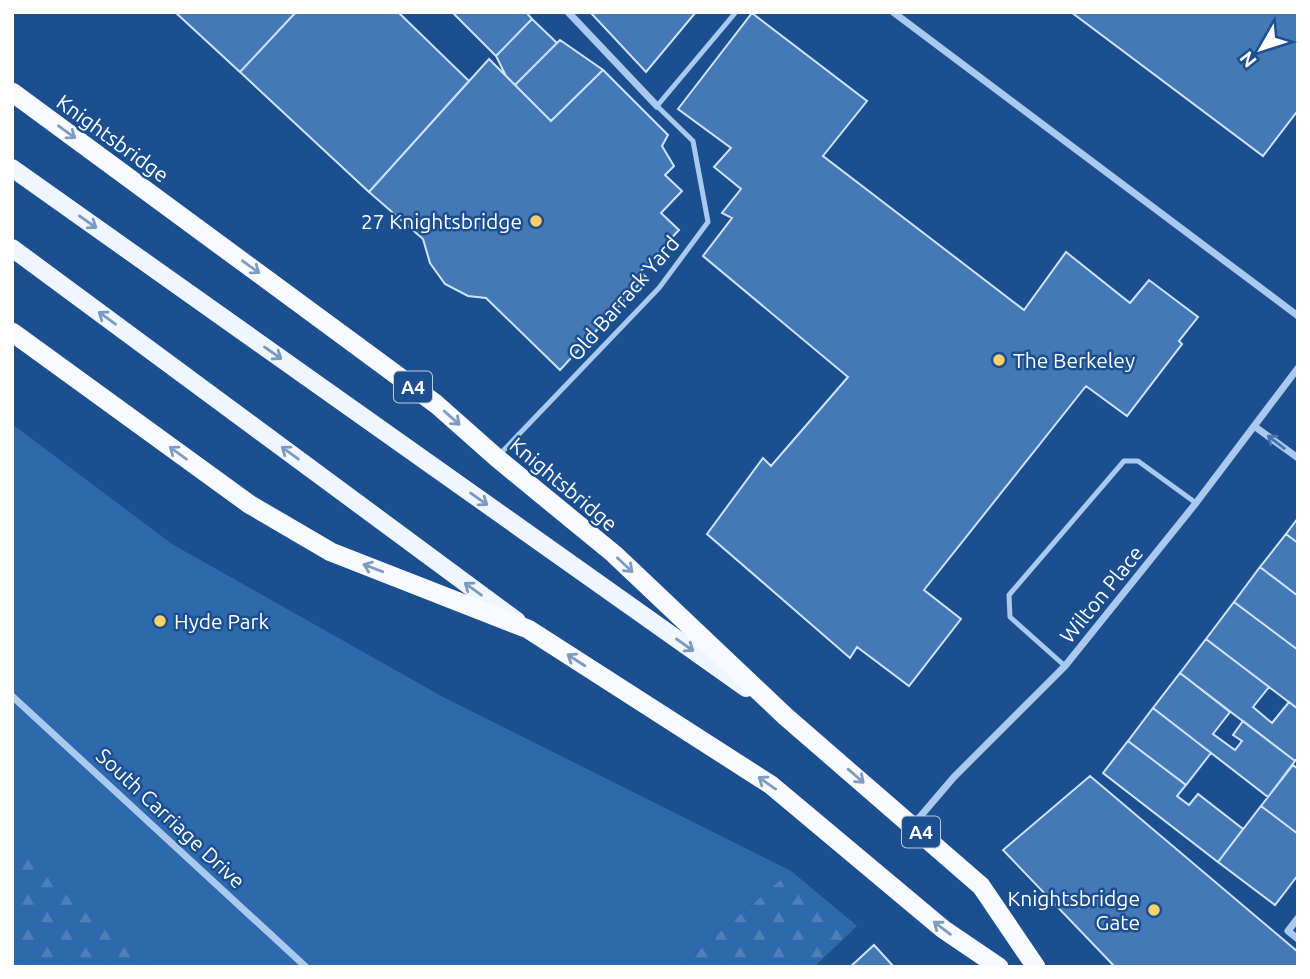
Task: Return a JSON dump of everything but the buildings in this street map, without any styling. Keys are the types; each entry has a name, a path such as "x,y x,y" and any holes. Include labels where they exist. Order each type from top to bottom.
{"highway":[{"name":"Knightsbridge","path":"12,92 436,404 614,554 785,716 981,886 1036,967"},
{"path":"12,332 249,504 331,552 528,629 771,785 943,929 999,967"}],"main road":[{"name":"A4","path":"12,168 785,716"},
{"path":"12,248 528,629"}],"street":[{"path":"568,12 657,106"},
{"path":"893,12 1298,316"},
{"name":"Wilton Place","path":"913,825 954,777 1065,666 1196,503 1298,368"},
{"path":"1254,426 1298,458"},
{"name":"South Carriage Drive","path":"12,696 306,967"},
{"path":"1298,918 1288,931 1298,939"}],"lane":[{"path":"657,106 736,12"},
{"name":"Old Barrack Yard","path":"497,458 659,288 708,222 693,141 657,106"},
{"path":"1065,666 1010,617 1009,595 1124,461 1138,461 1196,503"}],"green space":[{"name":"Hyde Park","path":"12,424 172,544 443,697 791,871 679,967 12,967"},
{"path":"12,840 154,967 12,967"},
{"path":"791,871 857,926 814,967 679,967"}],"place":[{"name":"27 Knightsbridge","path":"536,221"},
{"name":"The Berkeley","path":"999,360"},
{"name":"Hyde Park","path":"160,621"},
{"name":"Knightsbridge Gate","path":"1154,910"}]}
